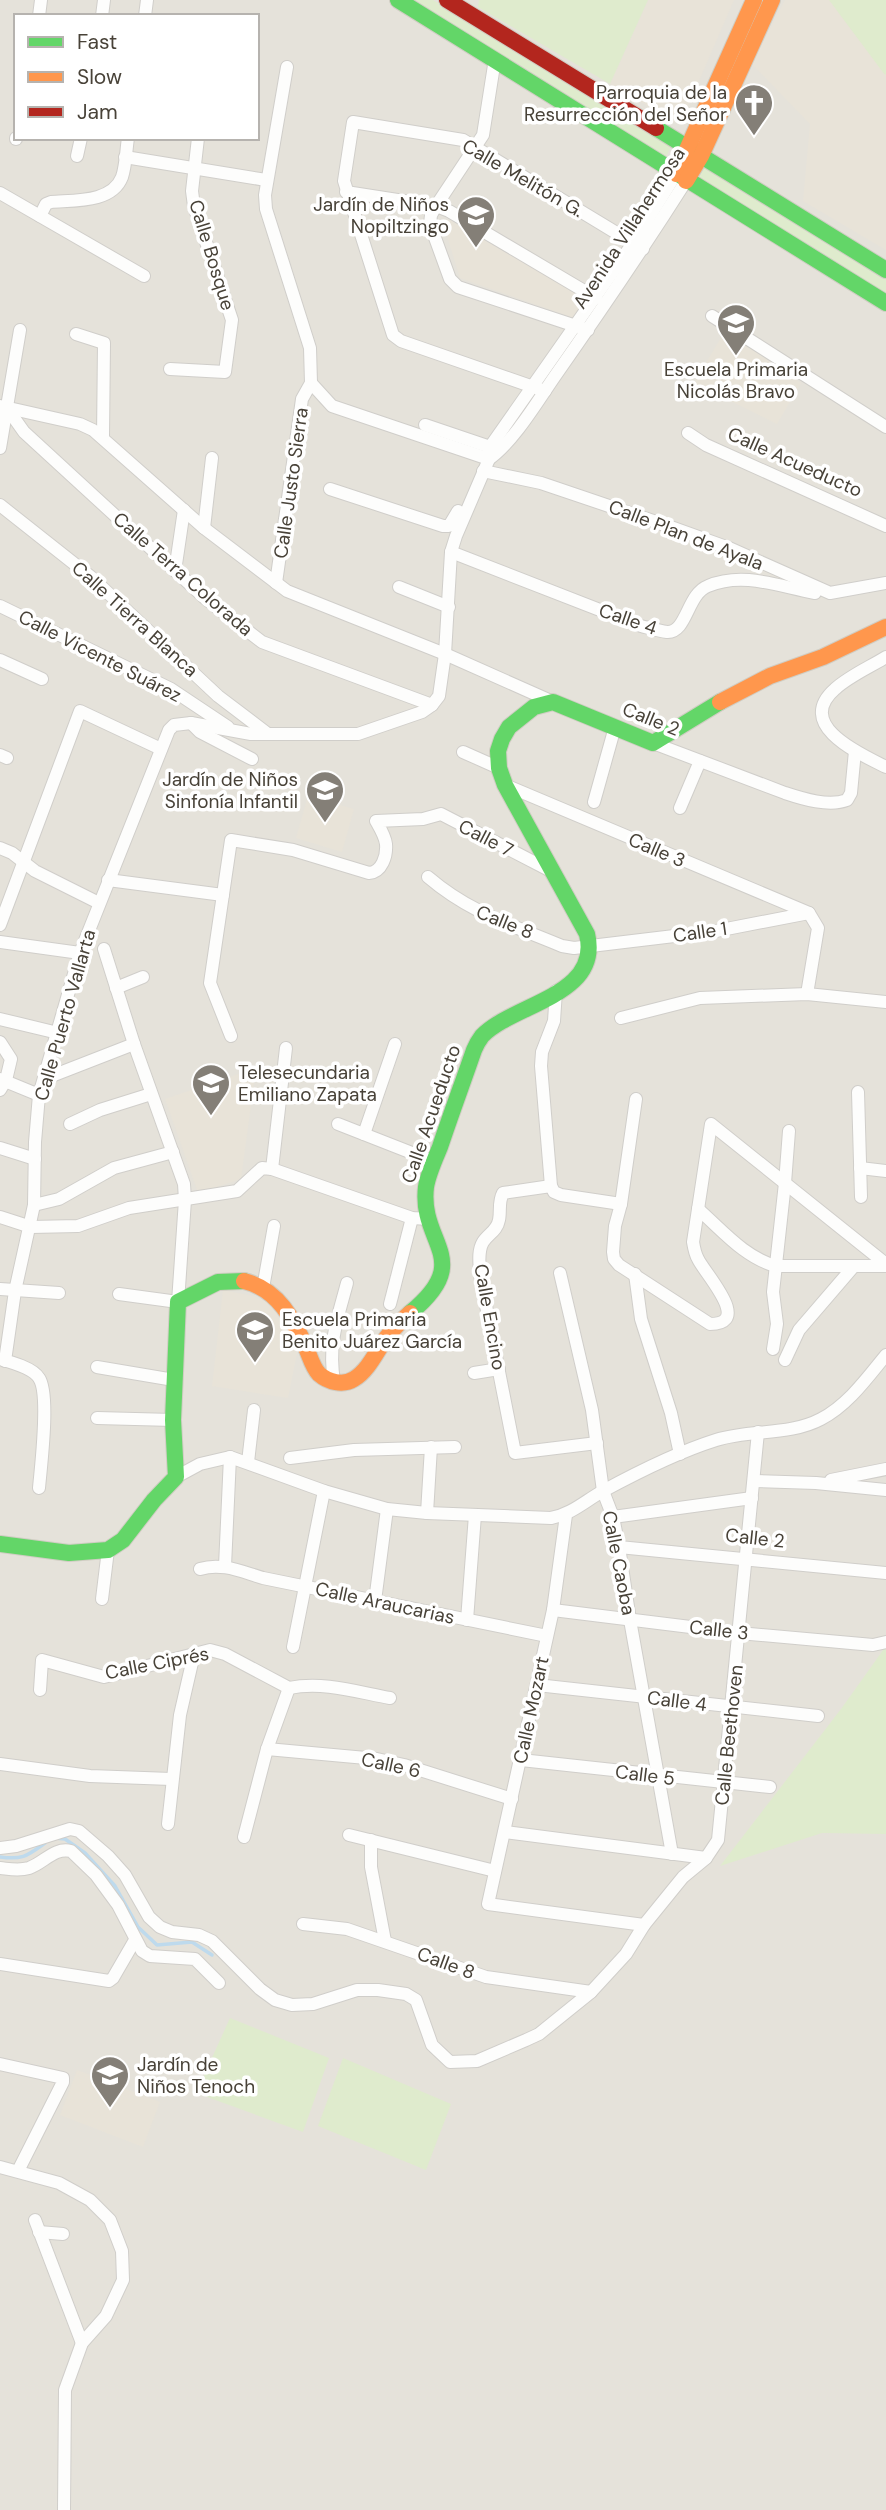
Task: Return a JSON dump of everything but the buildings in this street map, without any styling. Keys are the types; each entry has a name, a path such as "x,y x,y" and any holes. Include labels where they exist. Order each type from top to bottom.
{"street":[{"path":"398,0 886,303"},
{"path":"447,0 886,270"},
{"name":"Avenida Villahermosa","path":"694,152 754,0"},
{"name":"Avenida Villahermosa","path":"432,705 439,696 445,654 451,552 487,459 499,452 638,246 681,177 772,0"},
{"path":"495,59 482,135 436,206 430,224 450,279 458,287 582,328"},
{"name":"Calle Justo Sierra","path":"276,583 302,399 311,383 310,348 267,209 266,180 287,67"},
{"name":"Calle Melitón G.","path":"346,192 344,181 353,122 463,140 638,246"},
{"path":"78,156 80,140"},
{"path":"40,216 46,204 51,202 91,199 105,195 115,188 120,181 128,140"},
{"name":"Calle Bosque","path":"170,369 225,372 232,320 194,206 192,191 198,140"},
{"path":"125,157 266,180"},
{"path":"539,389 401,341 393,335 346,192 436,206 449,211 596,298"},
{"path":"0,193 145,276"},
{"name":"Avenida Villahermosa","path":"582,328 596,298 638,246"},
{"path":"712,316 886,427"},
{"path":"0,448 4,407 20,330"},
{"path":"76,334 104,343 103,437"},
{"path":"311,383 332,406 487,459"},
{"name":"Calle 2","path":"4,407 80,424 103,437 204,527 287,591 445,654 653,743 804,799 840,803 847,800 851,793 855,751"},
{"name":"Calle Terra Colorada","path":"4,407 24,432 206,599 262,642 432,705"},
{"path":"425,425 487,459"},
{"name":"Calle Acueducto","path":"688,433 706,445 886,526"},
{"path":"204,527 212,458"},
{"name":"Calle Plan de Ayala","path":"487,459 541,483 729,548 830,593"},
{"path":"330,489 443,526 449,526 453,522 462,500 474,492"},
{"name":"Calle Tierra Blanca","path":"0,505 91,576 218,696 269,734"},
{"path":"176,571 184,510"},
{"name":"Calle 4","path":"451,552 641,626 668,632 676,631 681,625 697,594 706,586 761,580 814,593 830,593"},
{"path":"830,593 886,583"},
{"path":"399,587 449,607"},
{"name":"Calle Vicente Suárez","path":"0,606 172,688 234,731"},
{"path":"653,743 735,693 823,657 886,627"},
{"path":"886,657 836,688 824,704 823,718 827,729 855,751 886,767"},
{"path":"0,660 42,679"},
{"path":"553,702 534,707 509,727 498,751 499,768 505,785 587,934 590,945"},
{"path":"191,723 269,734 358,734 422,712 432,705"},
{"path":"0,925 80,710 161,749"},
{"path":"191,723 200,733 252,759"},
{"name":"Calle Puerto Vallarta","path":"2,1360 31,1227 39,1095 80,953 169,730 174,725 191,723"},
{"path":"594,802 615,727"},
{"path":"463,752 499,768"},
{"path":"680,808 700,761"},
{"name":"Calle 3","path":"505,785 809,913"},
{"name":"Calle 7","path":"223,895 231,839 293,850 375,873 380,868 386,845 376,821 423,819 441,814 551,871"},
{"path":"0,848 35,871 99,903"},
{"name":"Calle 8","path":"428,877 451,897 470,908 562,946 574,948 590,945"},
{"path":"108,880 223,895 210,983 230,1036"},
{"path":"807,994 818,928 809,913"},
{"name":"Calle 1","path":"590,945 716,931 809,913"},
{"path":"0,942 80,953"},
{"name":"Calle Acueducto","path":"334,1382 346,1382 358,1377 396,1326 432,1294 441,1275 442,1255 421,1219 435,1162 481,1037 580,974 589,958 590,945"},
{"path":"104,949 151,1094 184,1184 174,1380 176,1477"},
{"path":"116,988 143,977"},
{"path":"556,991 554,1021 542,1052 541,1066 553,1189 621,1204"},
{"path":"621,1018 700,998 807,994 886,1002"},
{"path":"0,1019 58,1033"},
{"path":"0,1042 11,1059 2,1083 39,1095"},
{"path":"44,1079 134,1044"},
{"path":"364,1134 395,1044"},
{"path":"272,1169 286,1048"},
{"path":"859,1092 861,1197"},
{"path":"70,1124 100,1110 151,1094"},
{"path":"636,1099 621,1204 615,1226 614,1259 619,1265 709,1324 718,1324 725,1319 728,1309 726,1300 696,1257 693,1242 711,1124 886,1265"},
{"path":"338,1124 435,1162"},
{"path":"774,1349 777,1324 773,1293 789,1131"},
{"path":"0,1148 35,1159"},
{"path":"34,1205 59,1199 114,1168 173,1152"},
{"path":"0,1217 31,1227 78,1226 129,1208 237,1191 262,1168 272,1169 421,1219 390,1304"},
{"path":"860,1168 886,1171"},
{"name":"Calle Encino","path":"553,1189 503,1193 500,1198 499,1222 481,1244 479,1251 480,1275 515,1453 597,1443"},
{"path":"698,1209 753,1256 776,1266 886,1265"},
{"path":"263,1288 274,1226"},
{"path":"785,1360 799,1330 854,1266"},
{"name":"Calle Caoba","path":"559,1273 592,1410 603,1491 613,1517 619,1547 629,1620 672,1854"},
{"path":"635,1274 641,1319 671,1413 680,1454"},
{"path":"119,1294 178,1301 215,1283 230,1280 263,1288 288,1309 317,1373 334,1382 331,1344 347,1283"},
{"path":"0,1289 59,1293"},
{"path":"0,1544 69,1553 108,1550 124,1540 154,1500 176,1477 200,1464 230,1457 324,1491 387,1509 551,1518 566,1515 603,1491 718,1439 798,1428 821,1419 860,1388 886,1355"},
{"path":"2,1360 38,1375 41,1382 44,1416 39,1488"},
{"path":"97,1367 174,1380"},
{"path":"474,1373 499,1368"},
{"path":"248,1462 254,1410"},
{"path":"97,1418 173,1420"},
{"name":"Calle Beethoven","path":"0,1848 16,1846 70,1829 79,1831 125,1875 149,1917 160,1927 172,1932 199,1935 212,1941 260,1989 275,2000 292,2005 313,2004 357,1990 406,1994 416,2000 432,2045 450,2062 477,2061 539,2034 591,1992 626,1954 644,1925 683,1877 706,1858 718,1840 758,1432"},
{"path":"427,1513 431,1447"},
{"path":"290,1458 354,1450 456,1447"},
{"path":"200,1569 225,1566 230,1457"},
{"path":"816,1483 886,1469"},
{"path":"754,1481 816,1483 886,1490"},
{"path":"293,1647 324,1491"},
{"path":"613,1517 752,1498"},
{"path":"375,1601 387,1509"},
{"path":"467,1620 475,1515"},
{"name":"Calle Mozart","path":"566,1515 553,1610 488,1904 644,1925"},
{"name":"Calle 2","path":"619,1547 886,1573"},
{"path":"102,1599 108,1550"},
{"name":"Calle Araucarias","path":"225,1566 263,1578 547,1636"},
{"name":"Calle 3","path":"553,1610 739,1633 873,1645 886,1642"},
{"name":"Calle Ciprés","path":"40,1690 42,1660 104,1677 210,1650 225,1654 289,1688"},
{"path":"167,1824 180,1716 194,1654"},
{"path":"244,1838 267,1749 289,1688 324,1685 390,1698"},
{"name":"Calle 4","path":"537,1685 818,1716"},
{"name":"Calle 6","path":"267,1749 377,1759 512,1799"},
{"name":"Calle 5","path":"521,1760 771,1787"},
{"path":"0,1764 90,1776 171,1779"},
{"path":"505,1832 706,1858"},
{"path":"349,1835 495,1871"},
{"path":"371,1840 372,1867 385,1941"},
{"path":"0,1868 15,1870 30,1867 58,1851 71,1851 96,1875 118,1905 142,1951 150,1956 195,1959 219,1983"},
{"name":"Calle 8","path":"303,1924 348,1929 486,1978 591,1992"},
{"path":"0,1964 108,1981 113,1978 135,1940"},
{"path":"0,2064 63,2078 18,2171"},
{"path":"0,2167 59,2183 90,2200 110,2220 122,2251 123,2280 106,2316 82,2343 65,2390 64,2510"},
{"path":"64,2234 37,2226 82,2343"}],"shaded area":[{"path":"0,0 886,0 886,2510 0,2510"},
{"path":"648,0 734,0 680,125 610,84"},
{"path":"785,0 886,0 886,250 803,201 810,124 752,64"},
{"name":"Jardín de Niños Nopiltzingo","path":"442,220 450,220 589,300 577,319 460,278"},
{"name":"Escuela Primaria Nicolás Bravo","path":"725,331 801,383 777,424 694,383"},
{"name":"Jardín de Niños Sinfonía Infantil","path":"308,796 354,809 342,852 296,838"},
{"name":"Telesecundaria Emiliano Zapata","path":"256,1068 241,1179 198,1193 165,1099"},
{"name":"Escuela Primaria Benito Juárez García","path":"223,1290 253,1296 283,1314 299,1343 288,1398 212,1386"},
{"name":"Jardín de Niños Tenoch","path":"77,2070 160,2102 143,2147 60,2115"}],"green space":[{"path":"405,0 433,0 672,144 666,157"},
{"path":"479,0 648,0 610,84 478,7"},
{"path":"829,0 886,0 885,75"},
{"path":"701,163 886,276 886,295 694,175"},
{"path":"886,1646 886,1834 822,1833 720,1866 841,1709"},
{"path":"230,2018 329,2058 303,2132 196,2093"},
{"path":"343,2058 451,2104 426,2170 318,2126"}],"waterway":[{"path":"55,1838 65,1839 85,1853 115,1886 138,1927 157,1945 192,1942 212,1955"},
{"path":"0,1857 24,1856 45,1843"}],"traffic: fast":[{"path":"398,0 886,303"},
{"path":"656,128 886,270"},
{"path":"410,1313 429,1294 439,1279 442,1264 426,1207 426,1187 476,1046 482,1036 496,1025 569,985 581,971 588,955 587,934 505,785 499,768 498,751 502,739 509,727 534,707 553,702 653,743 720,702"},
{"path":"0,1544 69,1553 108,1550 123,1540 176,1477 173,1420 178,1302 218,1282 244,1281"}],"traffic: slow":[{"path":"676,174 754,0"},
{"path":"686,181 701,156 772,0"},
{"path":"720,702 770,676 823,657 886,627"},
{"path":"244,1281 256,1285 275,1298 290,1317 317,1372 336,1382 350,1381 359,1375 398,1324 410,1313"}],"traffic: jam":[{"path":"447,0 656,128"}],"place":[{"name":"Parroquia de la Resurrección del Señor","path":"754,137"},
{"name":"Jardín de Niños Nopiltzingo","path":"476,249"},
{"name":"Escuela Primaria Nicolás Bravo","path":"736,357"},
{"name":"Jardín de Niños Sinfonía Infantil","path":"325,824"},
{"name":"Telesecundaria Emiliano Zapata","path":"211,1117"},
{"name":"Escuela Primaria Benito Juárez García","path":"255,1364"},
{"name":"Jardín de Niños Tenoch","path":"110,2109"}]}
